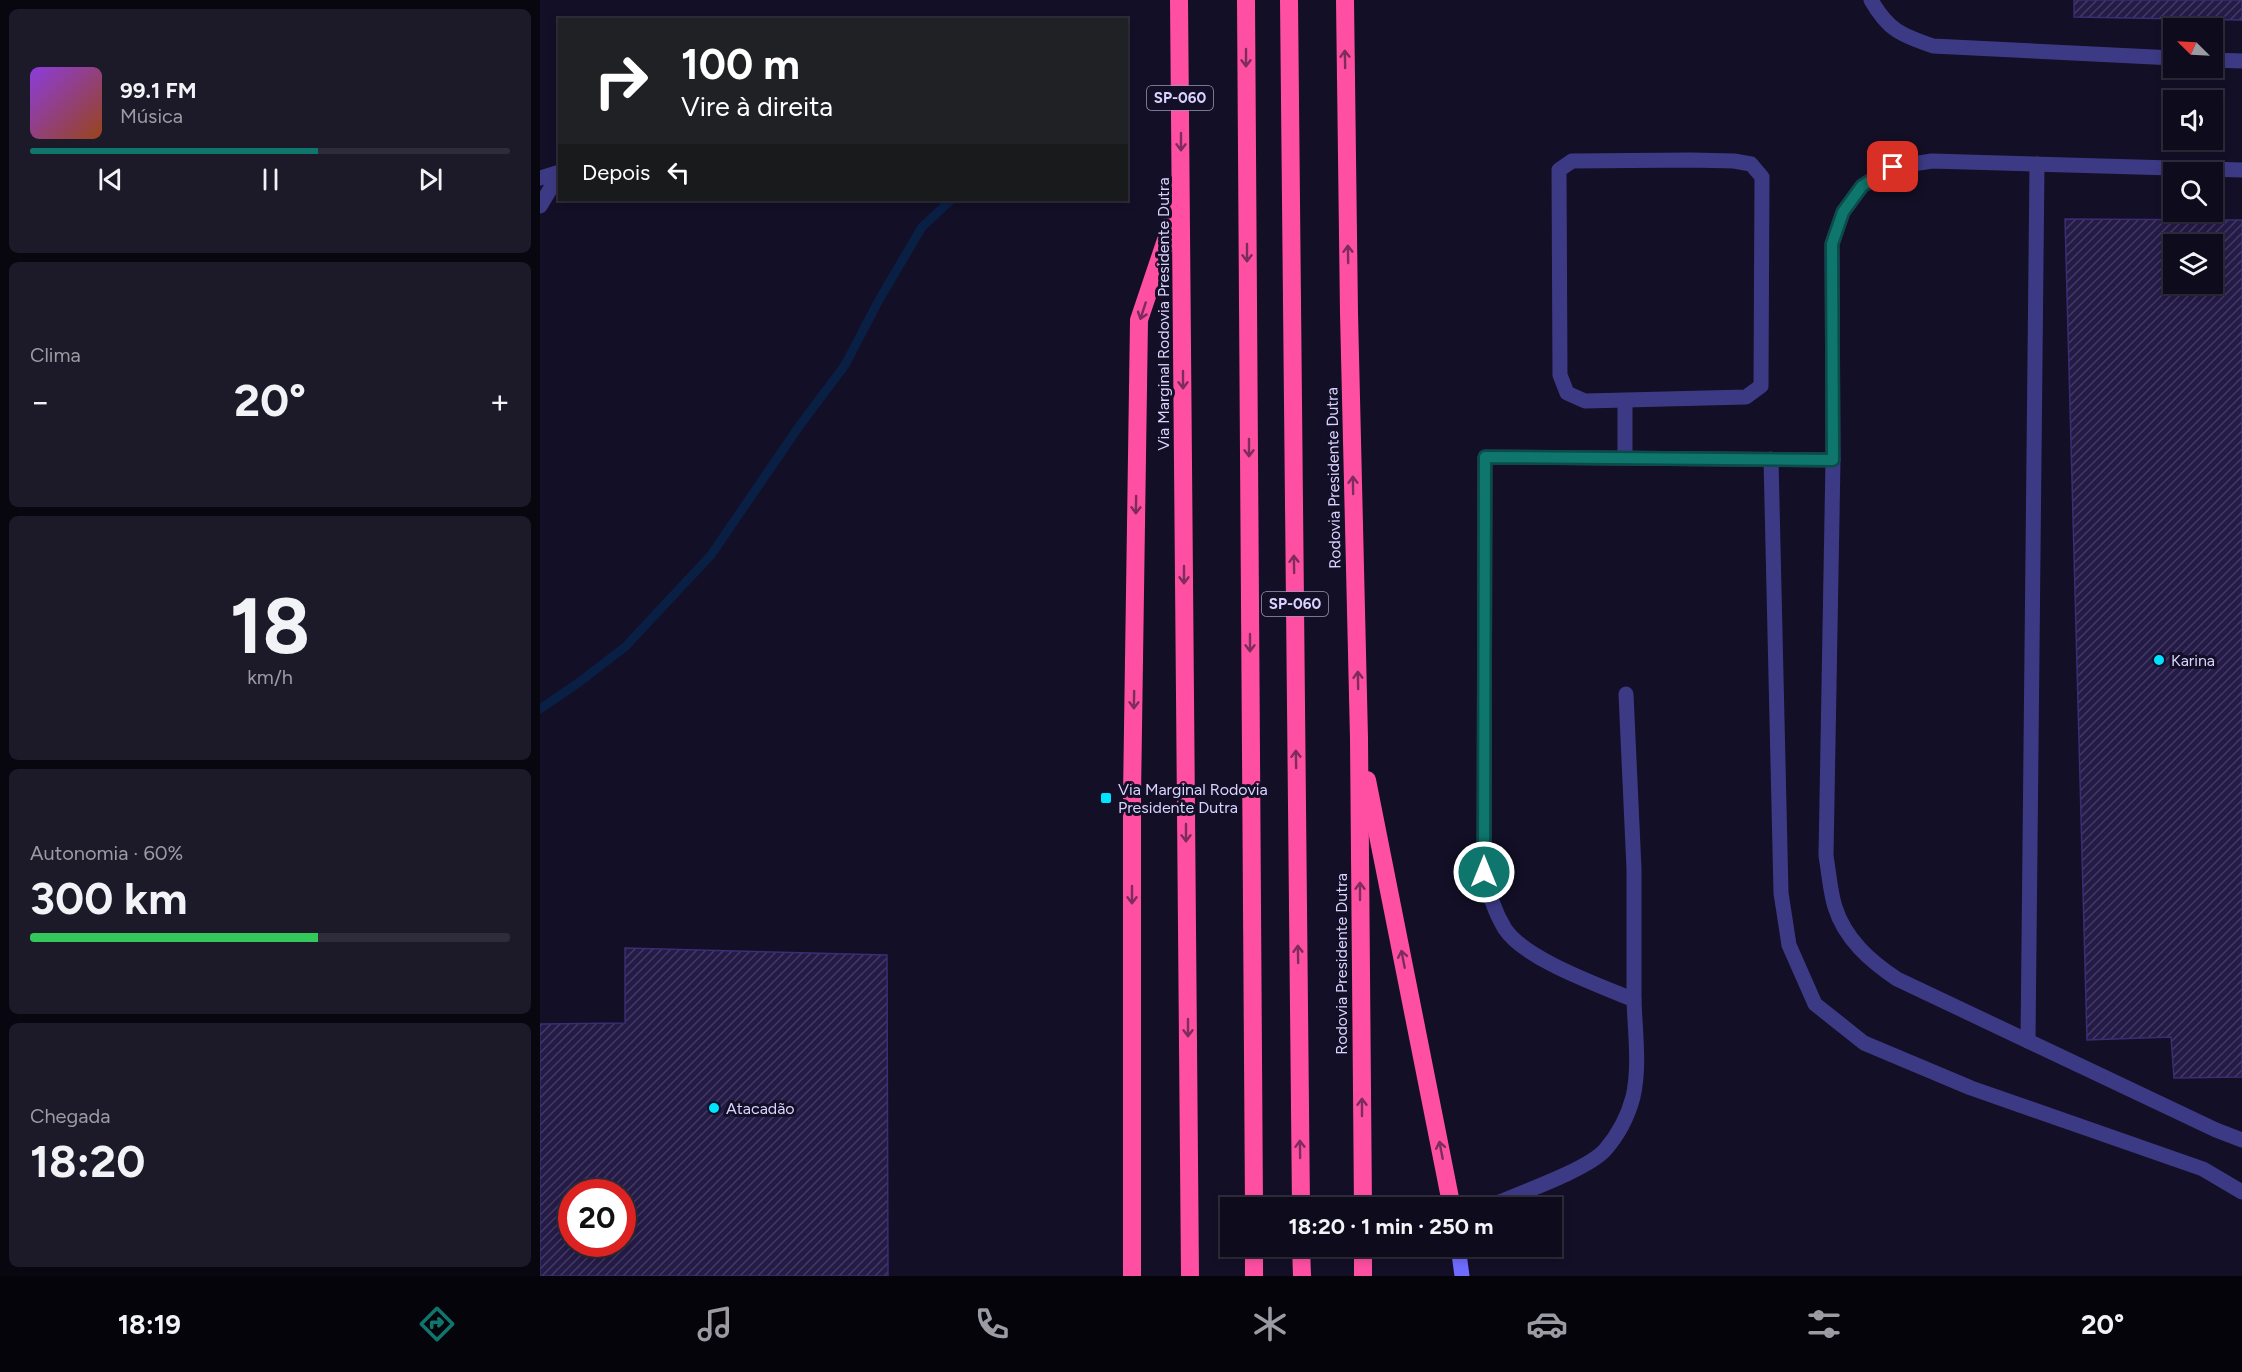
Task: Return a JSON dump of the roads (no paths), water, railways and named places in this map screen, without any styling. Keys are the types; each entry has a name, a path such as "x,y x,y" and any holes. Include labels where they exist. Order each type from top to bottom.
{"highway":[{"name":"Via Marginal Rodovia Presidente Dutra","path":"1179,0 1190,1276"},
{"name":"SP-060","path":"1246,0 1254,1197"},
{"name":"SP-060","path":"1289,0 1301,1197"},
{"name":"Rodovia Presidente Dutra","path":"1345,0 1349,313 1359,738 1363,1197"},
{"path":"1132,1276 1132,796 1139,320 1181,195"},
{"path":"1359,738 1450,1197"},
{"path":"1254,1257 1254,1276"},
{"path":"1301,1257 1302,1276"},
{"path":"1363,1257 1363,1276"}],"main road":[{"path":"1459,1257 1462,1276"}],"street":[{"path":"1871,0 1881,18 1903,36 1933,46 2163,57"},
{"path":"2223,60 2242,61"},
{"path":"1691,160 1734,161 1751,164 1762,177 1761,386 1746,397 1624,402 1585,401 1567,393 1560,375 1559,170 1572,161 1691,160"},
{"path":"2242,170 1932,160 1893,167 1862,186 1843,212 1832,244 1833,460 1826,856 1835,908 1849,936 1870,960 1897,979 2216,1130 2242,1140"},
{"path":"2028,1041 2037,164"},
{"path":"540,177 558,172"},
{"path":"540,206 558,175"},
{"path":"1624,402 1625,458"},
{"path":"1634,1000 1551,963 1524,948 1506,931 1492,905 1484,872 1485,457 1833,460"},
{"path":"1771,459 1781,893 1789,945 1815,1004 1864,1043 1971,1088 2203,1169 2242,1192"},
{"path":"1511,1197 1575,1170 1604,1152 1620,1130 1633,1097 1636,1064 1634,869 1626,694"}],"waterway":[{"path":"540,709 625,647 711,555 800,425 845,365 879,300 922,227 950,201"}],"place":[{"name":"Karina","path":"2159,660"},
{"name":"Via Marginal Rodovia Presidente Dutra","path":"1106,798"},
{"name":"Atacadão","path":"714,1108"}]}
